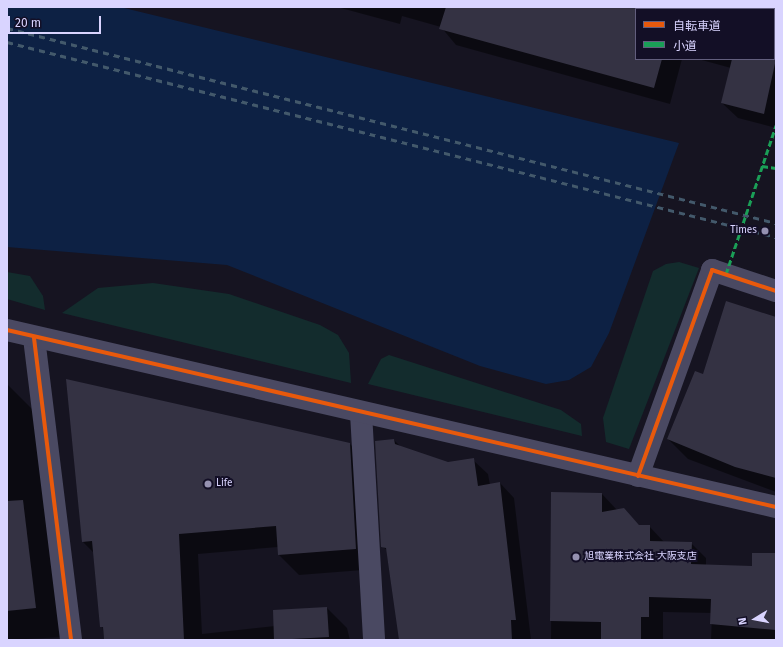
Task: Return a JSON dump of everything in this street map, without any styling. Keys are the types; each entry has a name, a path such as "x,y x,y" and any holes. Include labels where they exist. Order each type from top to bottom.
{"street":[{"path":"638,476 712,270 776,291"},
{"path":"7,330 34,338 776,507"},
{"path":"34,338 72,640"},
{"path":"360,413 374,640"}],"green space":[{"path":"679,262 699,268 629,449 606,442 603,418 653,271 666,264"},
{"path":"7,272 30,276 43,296 45,310 7,299"},
{"path":"153,283 229,294 320,325 338,335 349,353 351,383 62,313 98,288"},
{"path":"389,355 561,410 581,424 582,436 368,384 381,359"}],"water":[{"path":"7,7 120,7 679,143 609,333 591,367 569,380 546,384 480,366 227,265 7,247"}],"building":[{"path":"446,7 636,7 635,60 662,60 654,88 439,29"},
{"path":"776,59 764,114 721,103 732,60"},
{"path":"726,301 776,317 776,478 735,467 667,439 695,371 703,374"},
{"name":"Life","path":"66,379 350,443 356,549 278,555 276,526 179,534 184,640 104,640 103,627 100,627 92,541 82,542"},
{"path":"394,439 395,444 448,462 474,458 478,486 500,482 516,620 511,620 512,640 399,640 386,548 381,547 375,441"},
{"path":"551,492 602,493 602,512 624,508 639,525 650,525 650,541 692,542 691,564 752,566 752,553 776,553 776,630 710,624 711,599 649,597 649,617 641,617 641,640 601,640 601,622 550,621"},
{"path":"23,500 36,608 7,611 7,501"},
{"path":"327,607 329,637 274,640 273,610"}],"railway":[{"path":"7,28 776,223"},
{"path":"7,42 776,237"}],"marked path":[{"path":"726,274 776,125"},
{"path":"762,166 776,168"}],"cycle path":[{"path":"638,476 712,270 776,291"},
{"path":"7,330 776,507"},
{"path":"34,338 71,640"}],"place":[{"name":"Times","path":"765,231"},
{"name":"Life","path":"208,484"},
{"name":"旭電業株式会社 大阪支店","path":"576,557"}]}
